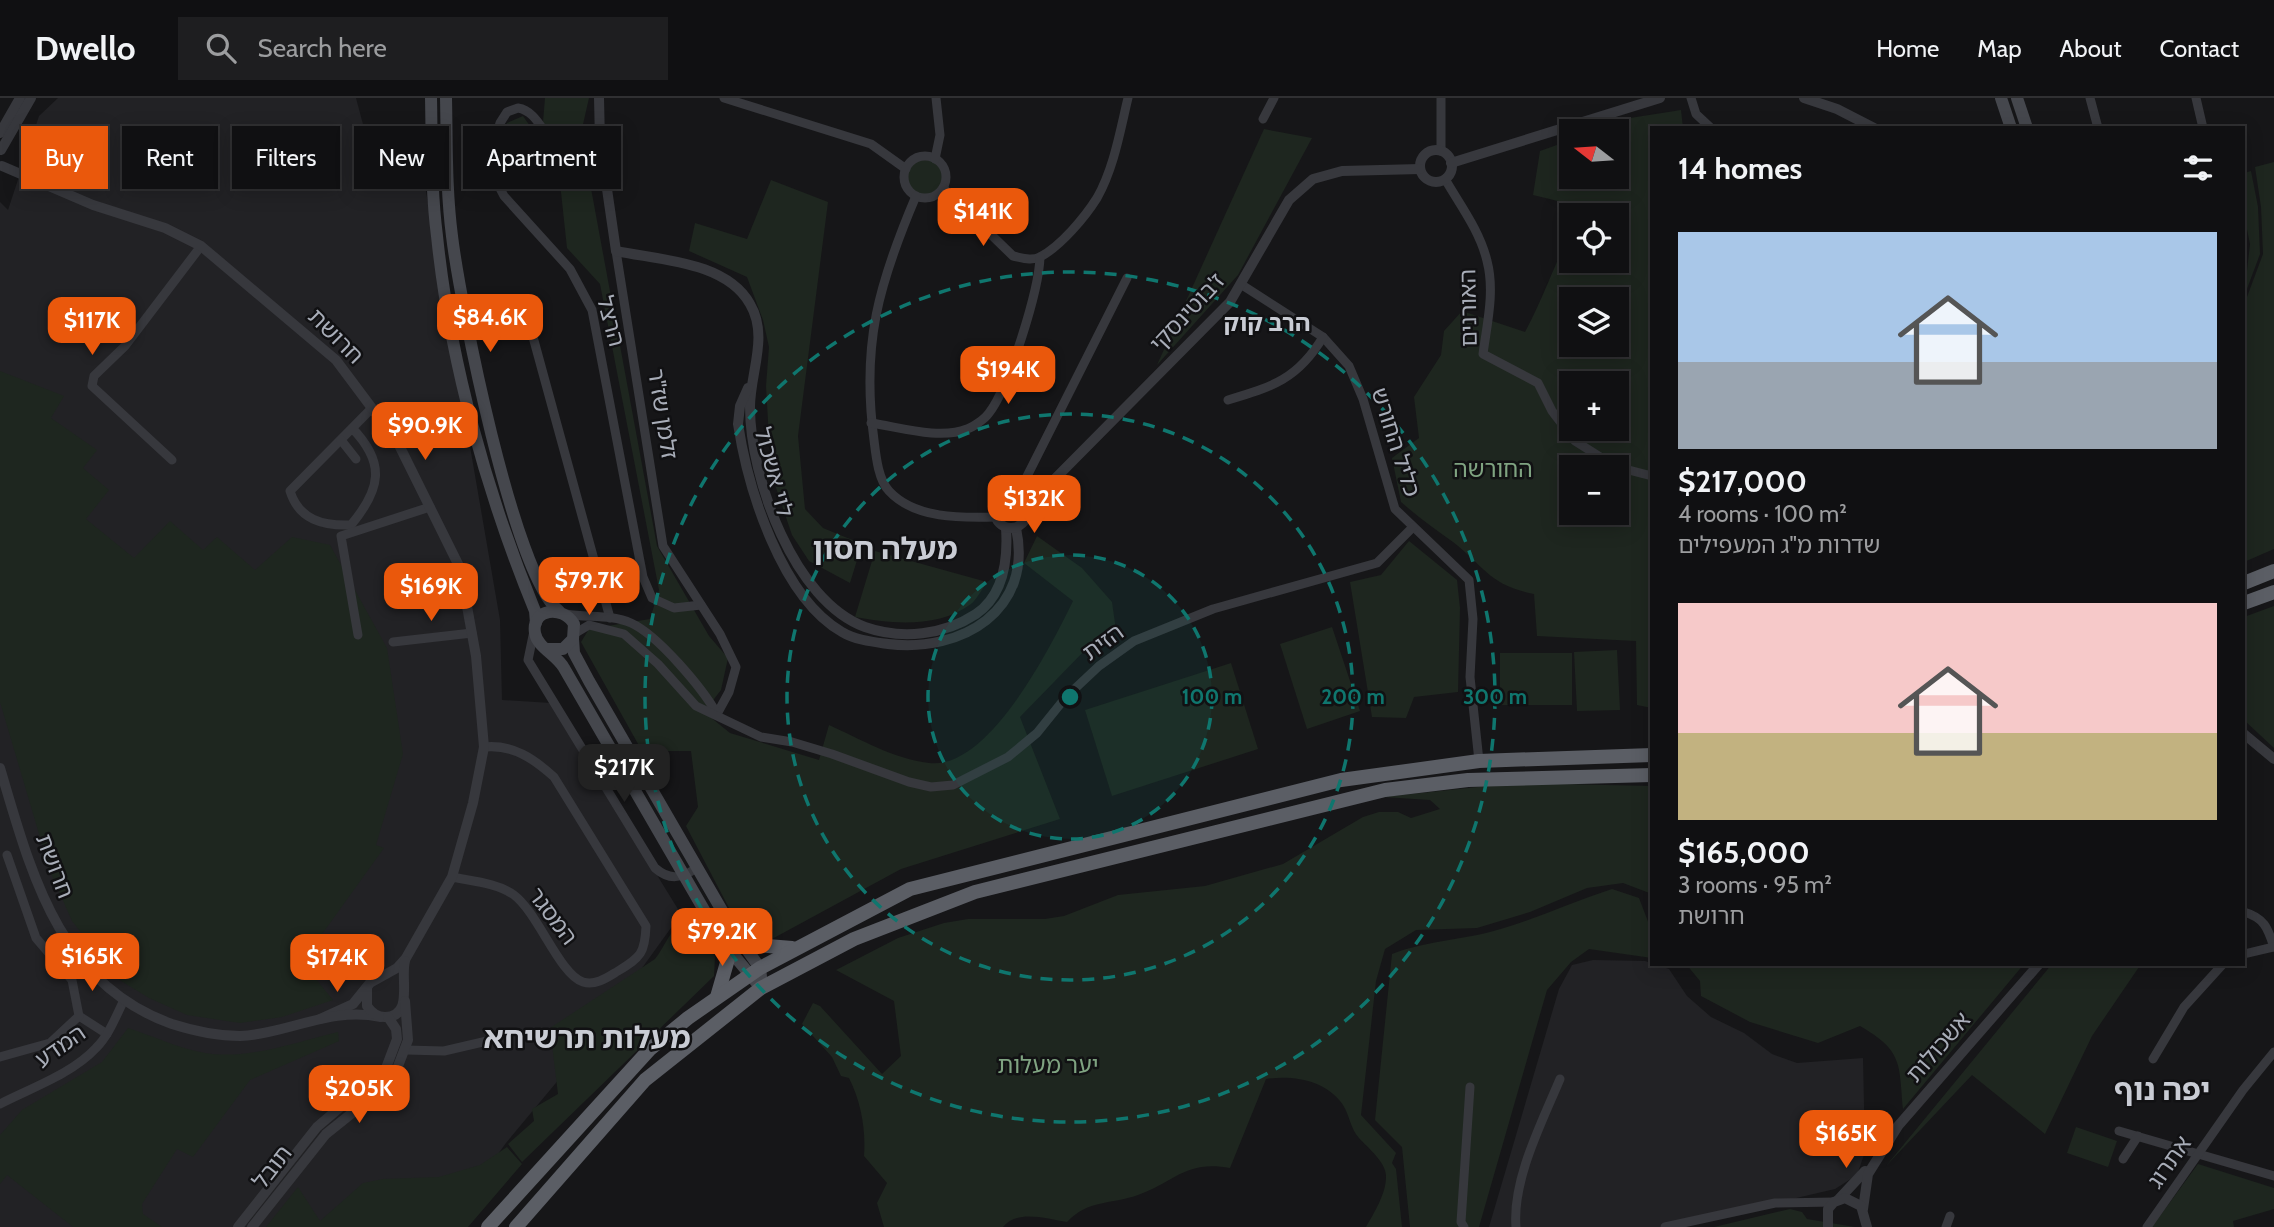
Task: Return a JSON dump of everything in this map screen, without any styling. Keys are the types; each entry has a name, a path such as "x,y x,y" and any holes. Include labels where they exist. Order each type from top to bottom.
{"highway":[{"path":"2245,583 2274,571"},
{"path":"2245,603 2274,592"},
{"path":"1624,757 1650,746"},
{"path":"488,1227 650,1049 754,972 910,889 1341,780 1479,761 1650,755"},
{"path":"516,1227 645,1080 761,988 854,939 975,892 1385,790 1468,780 1650,775"},
{"path":"717,997 728,959 728,937 765,947 800,947"}],"main road":[{"path":"431,98 433,199 449,314 490,485 535,611 536,637 564,668 684,876 754,972 761,988"},
{"path":"446,98 448,198 463,311 504,481 543,590 574,624 574,653 697,869 728,937"},
{"path":"2017,98 2026,126"},
{"path":"1999,99 2010,126"},
{"path":"536,626 545,613 563,612"},
{"path":"547,649 563,649 573,637"}],"street":[{"path":"0,133 20,98"},
{"path":"1,167 1,150 30,98"},
{"name":"זלמן שז\"ר","path":"600,98 602,126"},
{"path":"724,98 871,144 906,169"},
{"path":"935,159 940,135 936,98"},
{"path":"943,188 928,198 916,196 905,181 906,169 916,159 935,159 944,169 943,188 1013,256 1028,260 1040,257 1065,236 1097,198 1110,166 1128,98"},
{"path":"1263,119 1274,98"},
{"path":"1441,98 1441,151 1451,163 1451,172 1445,179 1430,181 1420,169 1425,154 1441,151"},
{"path":"1451,163 1660,98"},
{"path":"1691,98 1696,114 1709,126"},
{"path":"1804,98 1837,109 1870,126"},
{"path":"2090,98 2097,126"},
{"path":"2196,98 2203,126"},
{"name":"הרצל","path":"499,126 508,113 517,108 533,114 540,126"},
{"name":"חרושת","path":"1,167 93,205 165,228 201,246 336,360 398,443 460,568 472,633 484,747 474,803 452,877 406,958 401,978 404,989"},
{"name":"ז'בוטינסקי","path":"1027,507 1230,302 1289,200 1313,179 1342,172 1420,169"},
{"name":"האורנים","path":"1445,179 1476,232 1488,262 1490,292 1483,354 1538,383 1552,411 1575,441 1598,455"},
{"name":"הרצל","path":"499,189 570,269 592,310 643,578 652,598 674,608 701,605"},
{"name":"זלמן שז\"ר","path":"607,189 663,546 720,634 736,667 729,692 717,714"},
{"path":"916,196 896,244 873,321 871,422 879,470 888,491 930,513 954,517 996,517 1011,528 1027,518 1027,507 1017,496 1007,496 998,502 996,517"},
{"path":"172,460 92,386 94,376 125,346 201,246"},
{"name":"לוי אשכול","path":"616,251 706,270 730,281 750,302 758,324 752,379 740,406 738,424 768,532 800,590 817,613 843,633 872,642 928,645 963,635 991,618 1007,599 1014,577 1019,544 1011,528"},
{"path":"871,422 947,432 967,429 988,414 1015,357 1039,278 1040,257"},
{"path":"1017,496 1127,278"},
{"name":"כליל החורש","path":"1242,285 1323,337 1349,366 1356,380 1395,509 1469,580 1473,619 1470,677 1479,761"},
{"path":"530,326 610,618"},
{"path":"1228,400 1275,386 1298,369 1323,337"},
{"path":"352,428 368,445 375,462 376,482 366,508 351,525 318,524 295,507 290,491 341,440 352,428 372,408"},
{"path":"341,440 356,459"},
{"name":"האורנים","path":"1629,470 1650,475"},
{"path":"358,635 341,536 430,507"},
{"name":"הזית","path":"573,637 589,625 624,634 659,664 696,706 761,737 822,751 909,782 931,787 953,785 1008,757 1037,733 1066,697 1099,666 1134,641 1213,609 1377,563 1413,527"},
{"name":"הזית","path":"563,612 610,618 632,624 667,653 706,694 717,714"},
{"path":"536,626 527,653 533,670 655,868 666,877 684,876 697,869"},
{"path":"393,642 472,633"},
{"path":"2245,735 2274,759"},
{"name":"המסגר","path":"452,877 513,894 531,911 569,972 583,982 601,982 635,961 645,948 646,926 554,777 537,761 516,751 499,745 484,747"},
{"name":"חרושת","path":"0,768 31,873 56,923 88,969 124,1000 161,1020 222,1035 243,1036 359,1013 384,1017"},
{"path":"7,855 36,938 72,980 79,1016 107,1034"},
{"path":"2245,912 2262,920 2269,929 2274,947 2245,954"},
{"name":"חרושת","path":"381,977 406,958"},
{"name":"אשכולות","path":"1835,1201 1874,1161 1898,1126 2037,966"},
{"path":"2153,1059 2184,1007 2221,966"},
{"path":"381,977 392,978 404,989 405,1001 399,1012 384,1017 367,1006 367,988 381,977"},
{"name":"חרושת","path":"320,1019 353,1004 367,988"},
{"name":"המדע","path":"0,1104 69,1068 95,1050 107,1034 124,1000"},
{"name":"תובל","path":"252,1227 337,1122 387,1085 406,1050 405,1001"},
{"path":"0,1057 50,1043 79,1016"},
{"name":"תובל","path":"238,1227 317,1127 386,1068 397,1040 396,1029 384,1017"},
{"path":"406,1050 444,1051 487,1041"},
{"name":"אתרוג","path":"2147,1227 2274,1052"},
{"path":"1516,1227 1517,1202 1531,1148 1560,1079"},
{"path":"1464,1227 1461,1222 1470,1087"},
{"path":"2119,1131 2274,1176"},
{"path":"2123,1159 2138,1136"},
{"name":"אשכולות","path":"1865,1220 1864,1183 1874,1161"},
{"path":"1665,1227 1775,1203 1852,1199 1865,1220"},
{"path":"1828,1226 1827,1212 1835,1201"},
{"path":"1797,1203 1816,1211 1828,1226"},
{"path":"1946,1227 1950,1216"}],"shaded area":[{"path":"58,98 356,98 363,126 354,126 354,189 426,189 500,620 502,700 551,703 681,914 580,1054 506,1143 445,1227 0,1227 0,202 8,210 21,171 21,189 108,189 108,126 36,126 39,116"},
{"path":"1593,960 1645,961 1650,963 1650,966 1669,969 1687,996 1711,1017 1744,1033 1772,1054 1797,1063 1863,1058 1865,1152 1857,1175 1835,1189 1673,1227 1489,1227 1559,989 1572,965"}],"green space":[{"path":"545,98 589,98 583,126 546,126 543,122"},
{"name":"החורשה","path":"1681,110 1683,126 1650,126 1650,708 1637,705 1636,641 1537,636 1534,594 1497,580 1401,502 1392,458 1419,438 1414,397 1441,355 1444,331 1462,311 1525,332 1559,257 1559,273 1629,273 1629,203 1566,203 1533,195 1540,151 1559,144 1559,189 1629,189 1627,119"},
{"path":"523,116 531,126 506,126"},
{"path":"1264,129 1312,138 1238,275 1157,365"},
{"path":"925,159 937,165 943,177 937,189 925,195 913,189 907,177 913,165"},
{"path":"2274,162 2274,549 2245,562 2245,302 2263,254 2261,207 2255,167"},
{"path":"2251,171 2258,207 2260,254 2245,294 2250,244 2245,220 2245,173"},
{"path":"771,180 828,202 798,436 805,509 823,528 862,544 850,583 809,561 792,535 771,473 766,386 769,347 763,320 747,277 689,251 695,223 747,239"},
{"path":"561,189 591,189 657,546 709,636 728,658 721,690 704,712 730,733 819,760 829,725 878,748 916,761 929,763 952,760 974,747 1015,702 1034,674 1073,601 1024,563 1037,536 1082,568 1112,602 1116,630 1089,646 1020,717 1060,819 901,869 772,939 751,934 739,927 686,826 698,807 691,751 642,751 581,642 589,629 650,619 659,590 600,284 567,248"},
{"path":"0,371 64,396 51,418 97,450 83,468 109,490 86,519 134,558 170,521 203,550 217,537 255,570 292,537 330,545 387,648 403,754 376,845 384,848 302,962 333,1000 282,1017 240,1023 187,1015 149,998 118,979 72,921 50,871 0,702"},
{"path":"1409,541 1457,580 1460,608 1458,692 1414,697 1406,718 1372,717 1350,582 1381,575"},
{"path":"875,551 987,582 971,604 958,612 930,621 900,622 855,617"},
{"path":"2274,606 2274,748 2245,721 2245,617"},
{"path":"1332,627 1360,711 1307,729 1280,644"},
{"path":"1617,650 1620,710 1577,711 1574,652"},
{"path":"1500,653 1572,653 1572,705 1500,705"},
{"path":"1231,663 1258,749 1112,796 1085,710"},
{"name":"יער מעלות","path":"1516,783 1650,786 1650,893 1623,883 1587,888 1530,912 1477,928 1416,930 1385,949 1376,981 1361,1115 1396,1153 1392,1163 1396,1169 1402,1227 1366,1227 1384,1190 1386,1177 1383,1166 1356,1134 1343,1105 1336,1097 1328,1090 1308,1081 1287,1078 1266,1079 1230,1168 1215,1166 1191,1170 1138,1195 1083,1209 1067,1222 1024,1217 1009,1221 1003,1227 884,1227 877,1203 887,1183 864,1156 862,1116 853,1087 849,1078 841,1076 832,1057 802,1024 813,1003 820,1006 882,1074 901,1056 894,1001 836,970 898,938 944,923 968,919 1045,919 1064,916 1118,895 1205,886 1283,864 1363,817 1379,812 1398,812 1411,818 1440,809 1430,800 1383,797"},
{"path":"1612,889 1639,898 1650,927 1650,958 1589,949 1571,962 1547,990 1479,1227 1410,1227 1402,1147 1375,1120 1392,954 1504,928"},
{"path":"679,925 703,931 715,957 714,976 522,1162 508,1144 534,1121 532,1109 558,1094 550,1028 655,959"},
{"path":"1688,966 2022,966 1903,1109 1901,1080 1896,1060 1884,1043 1860,1026 1818,1043 1750,1022 1701,996 1700,981"},
{"path":"2050,966 2140,966 2092,1036 2045,1134 1972,1075 1886,1166"},
{"path":"128,1028 186,1049 222,1055 272,1049 338,1032 339,1041 250,1080 193,1157 177,1149 142,1204 143,1214 162,1227 73,1227 7,1175 0,1184 0,1135 22,1110 102,1062"},
{"path":"2076,1127 2117,1141 2108,1167 2067,1153"},
{"path":"507,1147 522,1164 468,1227 266,1227 298,1187 320,1221 363,1183 383,1179 439,1177 480,1165"},
{"path":"2198,1164 2274,1188 2274,1209 2233,1221 2234,1227 2152,1227"},
{"path":"1790,1209 1802,1212 1807,1219 1855,1227 1714,1227"}],"district":[{"name":"הרב קוק","path":"1267,323"},
{"name":"מעלה חסון","path":"885,549"},
{"name":"מעלות תרשיחא","path":"587,1038"},
{"name":"יפה נוף","path":"2162,1090"}]}
